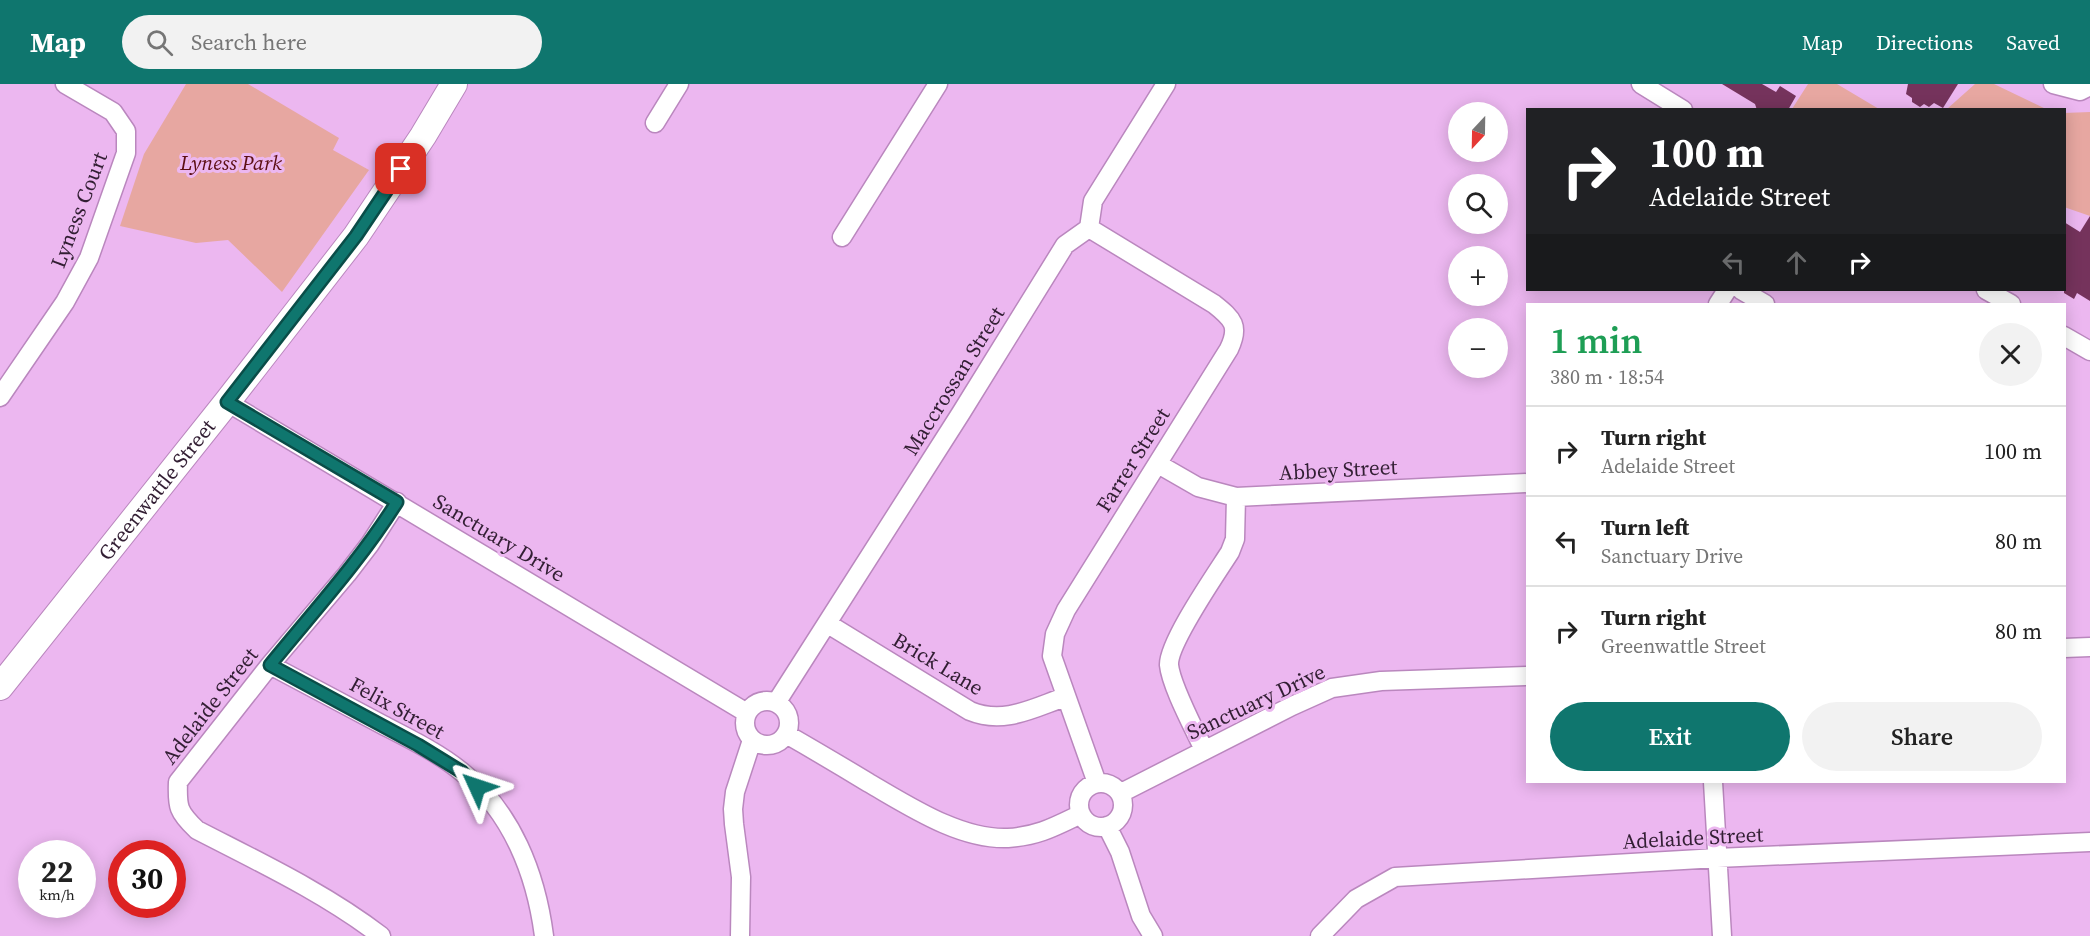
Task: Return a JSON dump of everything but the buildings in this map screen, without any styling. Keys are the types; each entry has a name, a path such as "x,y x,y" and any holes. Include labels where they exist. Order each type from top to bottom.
{"main road":[{"name":"Greenwattle Street","path":"0,687 356,236 423,136 454,84"}],"street":[{"name":"Lyness Court","path":"0,397 64,302 89,258 126,153 126,131 113,112 65,84"},
{"path":"655,123 679,84"},
{"path":"842,237 938,84"},
{"path":"1089,228 1093,201 1166,84"},
{"path":"1641,84 1680,108"},
{"path":"2053,84 2080,91 2090,86"},
{"name":"Farrer Street","path":"1089,228 1229,315 1234,326 1235,337 1058,623 1052,645 1052,656 1097,783"},
{"name":"Maccrossan Street","path":"776,703 828,624 1065,245 1089,228"},
{"path":"1743,291 1764,303"},
{"path":"1988,291 2009,303"},
{"path":"2066,337 2090,351"},
{"name":"Sanctuary Drive","path":"227,402 747,713"},
{"name":"Abbey Street","path":"1158,464 1198,487 1236,497 1526,483"},
{"path":"1204,750 1172,677 1169,658 1180,633 1230,552 1235,539 1236,497"},
{"name":"Adelaide Street","path":"381,936 358,918 197,830 178,809 178,782 270,665 347,574 397,502"},
{"name":"Brick Lane","path":"828,624 970,711 982,716 1010,717 1065,697"},
{"path":"2066,648 2090,647"},
{"name":"Felix Street","path":"270,665 402,735 462,772 491,801 513,832 536,889 544,936"},
{"name":"Sanctuary Drive","path":"1121,794 1204,750 1332,688 1382,681 1526,676"},
{"path":"760,702 776,703 785,710 788,717 789,727 786,734 776,743 761,745 752,740 745,727 747,713 753,705 760,702"},
{"path":"786,734 913,808 945,824 972,833 1007,838 1044,832 1081,814"},
{"path":"740,936 741,877 733,809 738,782 752,740"},
{"path":"1097,783 1110,784 1121,794 1124,801 1121,815 1114,823 1107,826 1087,822 1079,806 1083,792 1097,783"},
{"path":"1713,783 1722,936"},
{"path":"1107,826 1120,852 1141,916 1153,936"},
{"name":"Adelaide Street","path":"1320,936 1356,900 1395,877 1717,858 2090,842"}],"green space":[{"name":"Lyness Park","path":"186,84 248,84 339,138 333,150 369,170 282,292 228,240 196,243 120,226 144,154"},
{"path":"1808,84 1837,84 1877,108 1793,108"},
{"path":"1975,84 1994,84 2044,108 1948,108"},
{"path":"2090,112 2090,216 2066,208 2066,113"}],"route":[{"path":"401,169 356,236 227,402 397,502 347,574 270,665 402,735 462,772 477,787"}]}
